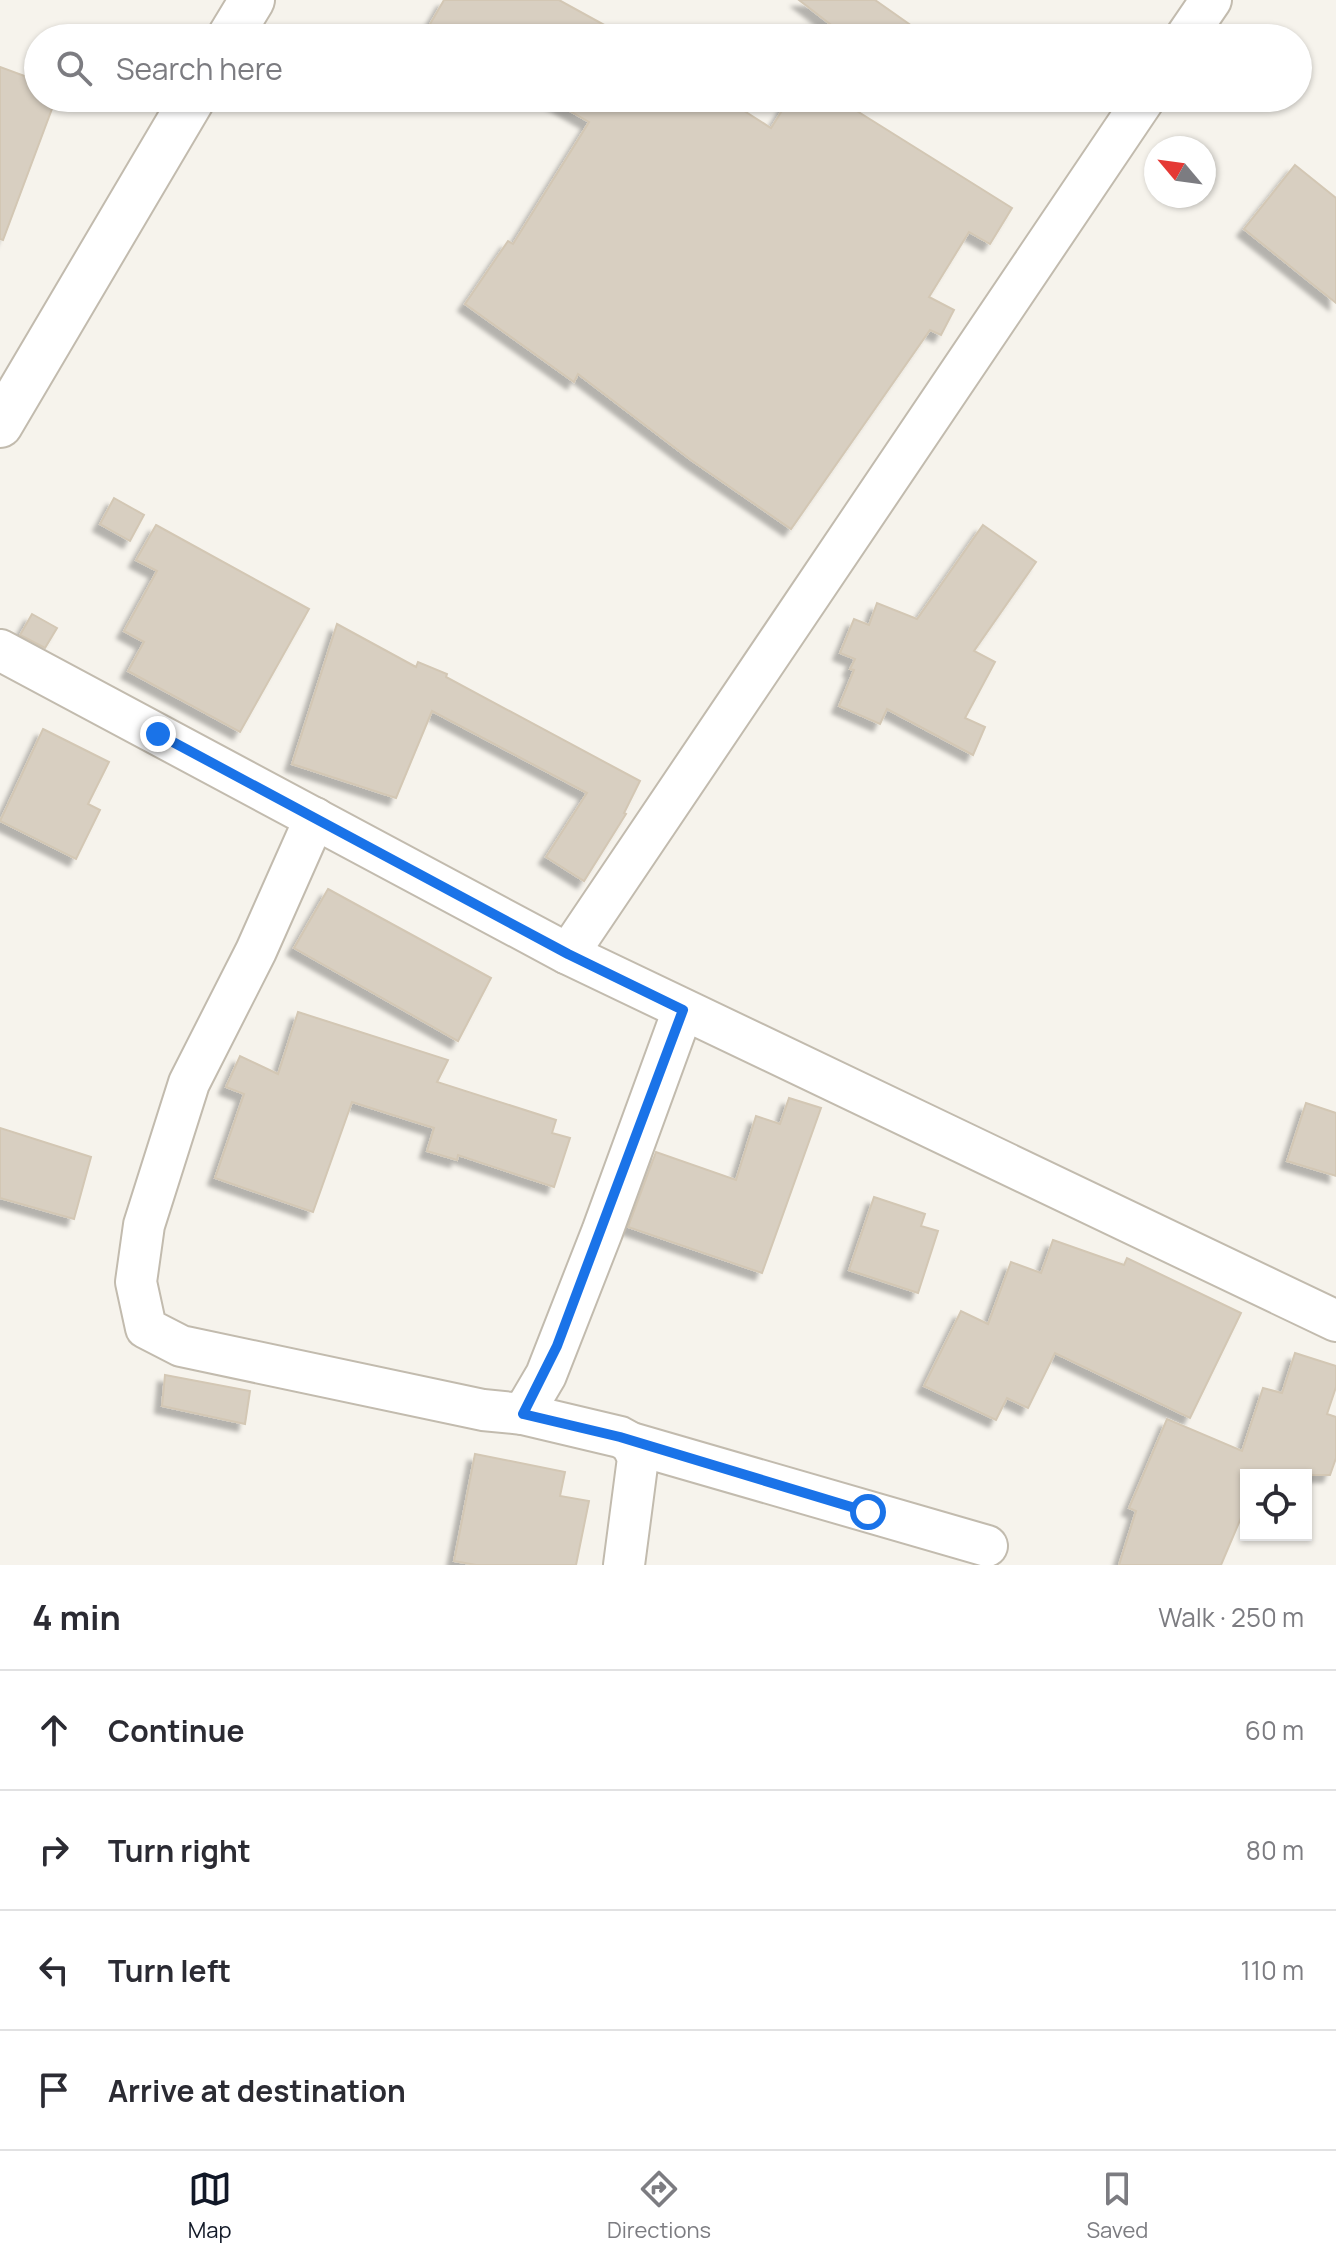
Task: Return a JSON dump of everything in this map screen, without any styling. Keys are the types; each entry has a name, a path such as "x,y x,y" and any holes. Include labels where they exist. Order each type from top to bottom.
{"street":[{"path":"237,24 252,0"},
{"path":"1195,24 1211,0"},
{"path":"0,425 185,112"},
{"path":"568,954 1136,112"},
{"path":"0,650 568,954 1336,1321"},
{"path":"315,818 256,951 189,1083 144,1225 136,1282 146,1328 181,1346 483,1410 523,1414 620,1437 631,1443 987,1546"},
{"path":"523,1414 557,1346 683,1010"},
{"path":"624,1565 638,1458 631,1443"}],"building":[{"path":"444,0 559,0 603,24 430,24"},
{"path":"799,0 875,0 909,24 830,24"},
{"path":"0,67 24,76 24,112 51,112 3,240 0,239"},
{"path":"572,112 746,112 771,128 781,112 858,112 1012,208 990,244 969,232 929,297 954,310 941,335 930,330 791,529 691,460 578,374 574,382 465,304 508,241 513,244 589,122"},
{"path":"1295,165 1336,198 1336,303 1244,229"},
{"path":"114,498 144,515 130,541 100,524"},
{"path":"156,525 309,609 240,732 128,671 144,642 124,631 157,571 136,560"},
{"path":"983,525 1036,562 974,651 995,662 965,718 985,727 973,755 887,709 880,724 839,706 854,670 850,669 855,659 840,653 854,619 869,625 877,603 917,619"},
{"path":"32,614 57,628 45,648 20,635"},
{"path":"337,624 416,667 418,662 447,674 446,677 640,781 626,814 584,881 546,857 587,793 432,711 396,798 292,764"},
{"path":"43,729 109,762 88,804 100,810 76,859 0,821"},
{"path":"328,889 491,978 458,1041 294,948"},
{"path":"298,1012 448,1060 437,1082 556,1120 552,1133 570,1138 554,1187 458,1155 457,1160 427,1151 434,1128 352,1102 313,1212 215,1178 244,1094 226,1087 240,1056 278,1074"},
{"path":"789,1098 821,1108 762,1273 628,1227 656,1152 736,1180 756,1116 780,1124"},
{"path":"1306,1103 1336,1113 1336,1176 1287,1161"},
{"path":"0,1128 91,1157 74,1219 0,1198"},
{"path":"874,1197 925,1214 921,1226 938,1231 918,1293 849,1270"},
{"path":"1053,1240 1124,1265 1127,1258 1241,1313 1190,1418 1055,1353 1028,1408 1007,1398 996,1420 924,1386 961,1311 988,1324 1011,1262 1041,1273"},
{"path":"1295,1353 1336,1366 1336,1387 1327,1414 1336,1417 1336,1458 1330,1475 1312,1475 1312,1469 1240,1469 1240,1520 1221,1565 1119,1565 1136,1511 1129,1508 1167,1419 1242,1451 1263,1388 1282,1393"},
{"path":"165,1375 250,1391 245,1424 162,1406"},
{"path":"475,1454 565,1472 560,1496 589,1501 576,1565 476,1565 454,1561"}],"route":[{"path":"158,734 568,954 683,1010 546,1375 523,1414 620,1437 631,1443 868,1512"}]}
